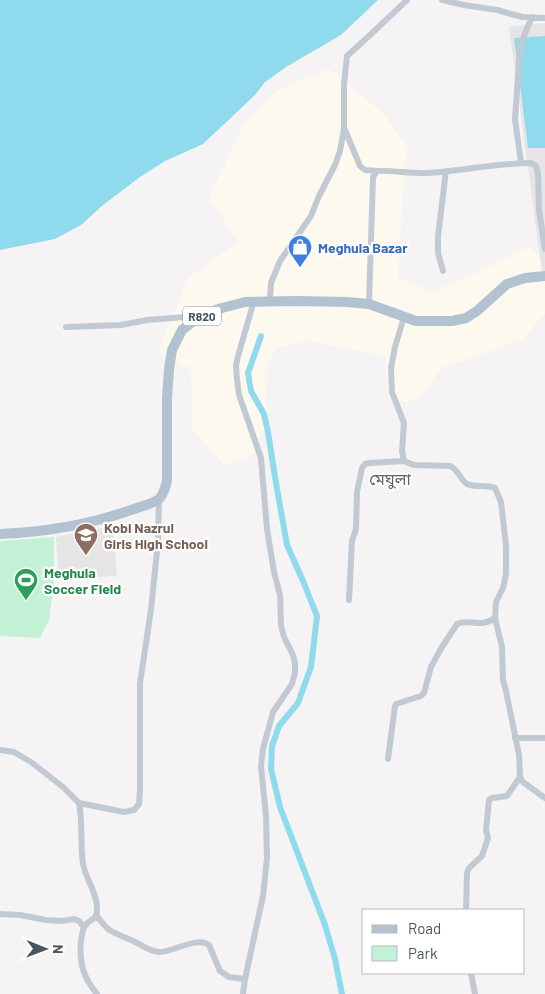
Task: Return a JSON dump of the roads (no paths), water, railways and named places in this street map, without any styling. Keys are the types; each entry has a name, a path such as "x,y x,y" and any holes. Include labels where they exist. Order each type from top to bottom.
{"main road":[{"name":"R820","path":"159,498 164,492 167,481 167,398 172,350 182,330 196,319 244,302 270,301 368,304 416,321 452,321 466,318 477,311 507,284 525,278 545,276"},
{"path":"0,534 66,528 108,518 159,498"}],"street":[{"path":"270,301 271,283 280,261 311,216 335,166 340,151 344,128 344,84 347,56 407,0"},
{"path":"442,0 497,10 522,17 545,18"},
{"path":"521,163 515,119 518,60 521,44 532,17"},
{"path":"344,128 360,166 365,170 426,173 521,163 531,163 536,166 539,210 545,249"},
{"path":"368,304 373,177 377,171"},
{"path":"443,271 438,253 438,236 446,171"},
{"path":"243,994 263,896 267,858 266,816 261,766 263,749 273,712 292,684 295,673 293,655 281,626 280,595 267,529 261,458 240,395 237,379 236,366 238,356 254,301"},
{"path":"66,327 121,325 147,320 204,316"},
{"path":"404,317 391,368 392,392 404,423 402,451 404,460"},
{"path":"349,600 352,541 356,529 357,492 362,468 365,464 404,460 414,465 438,464 450,466 454,468 466,484 492,486 495,488 501,502 506,545 506,574 503,588 496,602 495,618 502,647 503,680 519,755 520,777 523,782 545,798"},
{"path":"0,750 14,752 31,762 63,787 79,803 124,812 134,810 139,804 140,683 151,610 157,551 159,498"},
{"path":"388,759 396,704 421,696 424,693 431,667 457,624 463,622 480,624 495,618"},
{"path":"515,738 545,738"},
{"path":"466,909 467,873 469,868 482,856 488,838 486,830 489,800 507,796 520,777"},
{"path":"79,803 83,865 97,902 97,916 106,927 151,950 161,952 180,946 207,943 220,972 229,977 245,979"},
{"path":"0,914 20,915 46,920 74,920 79,921 84,927"},
{"path":"97,916 84,927 80,951 81,964 85,976 97,994"},
{"path":"471,974 475,994"}],"water":[{"path":"0,0 378,0 341,35 286,67 265,82 255,95 203,144 165,161 140,177 103,205 81,225 55,239 0,250"},
{"path":"545,36 545,148 528,148 514,38"}],"waterway":[{"path":"261,336 248,373 251,391 264,414 287,545 317,616 311,667 298,703 279,726 272,746 271,769 280,807 325,925 335,959 342,994"}],"place":[{"name":"Meghula Bazar","path":"300,268"},
{"name":"Kobi Nazrul Girls High School","path":"86,556"},
{"name":"Meghula Soccer Field","path":"26,601"}],"district":[{"name":"মেঘুলা","path":"390,478"}]}
